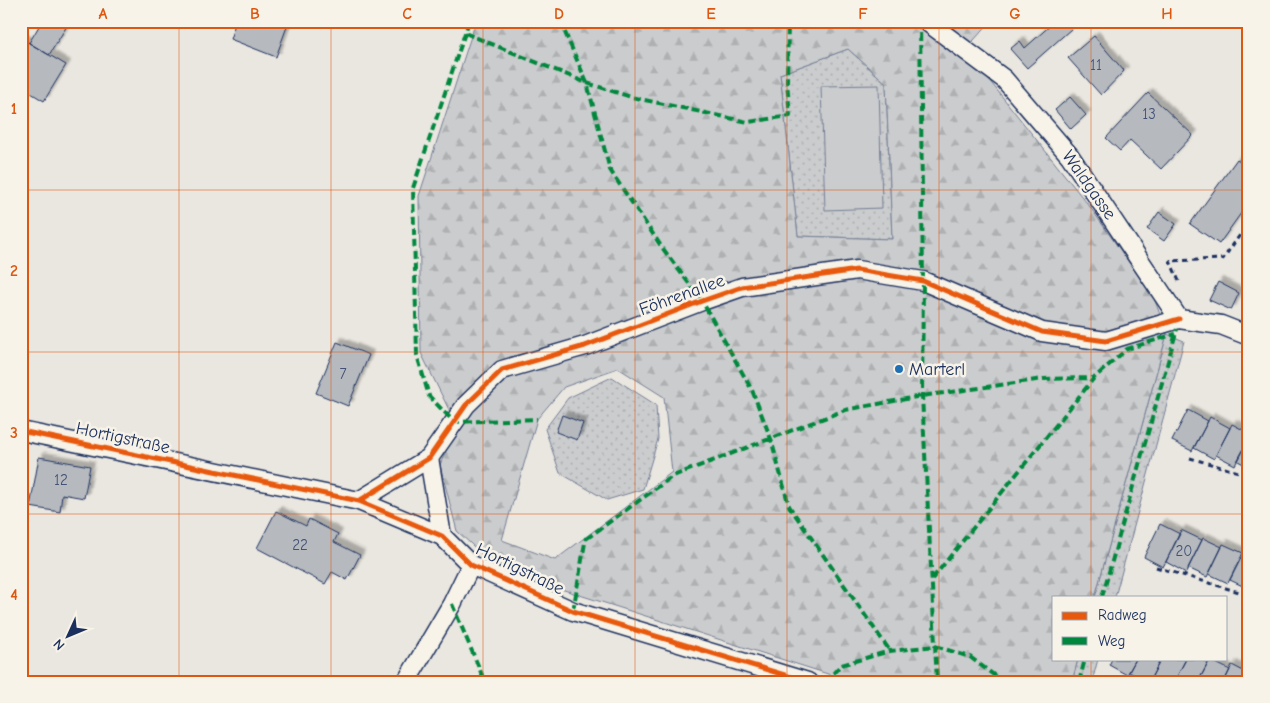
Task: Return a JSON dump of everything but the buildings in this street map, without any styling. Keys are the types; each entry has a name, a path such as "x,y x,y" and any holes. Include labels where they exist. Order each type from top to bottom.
{"street":[{"name":"Waldgasse","path":"926,21 1004,79 1070,156 1179,319"},
{"name":"Föhrenallee","path":"359,502 429,458 466,405 502,370 585,346 742,287 856,270 923,281 1042,332 1106,341 1179,319"},
{"path":"1179,319 1221,326 1249,336"},
{"name":"Hortigstraße","path":"21,431 359,502 442,536 472,565 574,610 763,675 808,682"},
{"path":"429,458 442,536"},
{"path":"406,682 452,604 472,565"}],"path":[{"path":"1180,284 1170,261 1223,259 1249,222"},
{"path":"1190,458 1249,475"},
{"path":"1156,567 1249,595"},
{"path":"1120,680 1125,682"}],"green space":[{"path":"476,21 991,21 965,50 1090,207 1154,298 1167,334 1095,596 1052,596 1052,660 1078,660 1072,682 853,682 498,569 457,531 440,465 456,424 421,353 419,196","holes":["848,49 886,83 892,239 798,236 780,74","618,368 664,397 672,472 555,560 502,540 537,419 564,387"]},
{"path":"848,49 886,83 892,239 798,236 780,74"},
{"path":"879,85 882,208 825,210 821,86"},
{"path":"1167,334 1184,341 1115,596 1095,596"},
{"path":"612,377 656,405 658,439 643,489 607,500 560,473 545,429 568,398"},
{"path":"1078,660 1098,660 1092,682 1072,682"}],"marked path":[{"path":"469,21 413,188 417,355 429,396 454,422 537,419"},
{"path":"560,21 587,83 610,170 661,246 702,301 752,390 771,439 789,506 890,651"},
{"path":"465,33 587,83 631,97 748,122 790,116 787,82 788,21"},
{"path":"920,21 923,281 922,396 937,682"},
{"path":"1102,596 1177,329"},
{"path":"932,579 1094,378 1127,349 1175,334"},
{"path":"586,539 673,476 845,410 922,396 1043,379 1094,378"},
{"path":"573,611 586,537"},
{"path":"452,604 485,682"},
{"path":"825,682 841,665 890,651 935,646 970,657 1003,682"},
{"path":"1079,682 1085,660"}],"cycle path":[{"path":"359,501 429,458 466,405 502,370 585,346 742,287 857,270 923,281 1042,332 1106,341 1179,319"},
{"path":"21,431 359,501 442,536 471,565 573,611 808,682"}],"place":[{"name":"Marterl","path":"899,369"}]}
